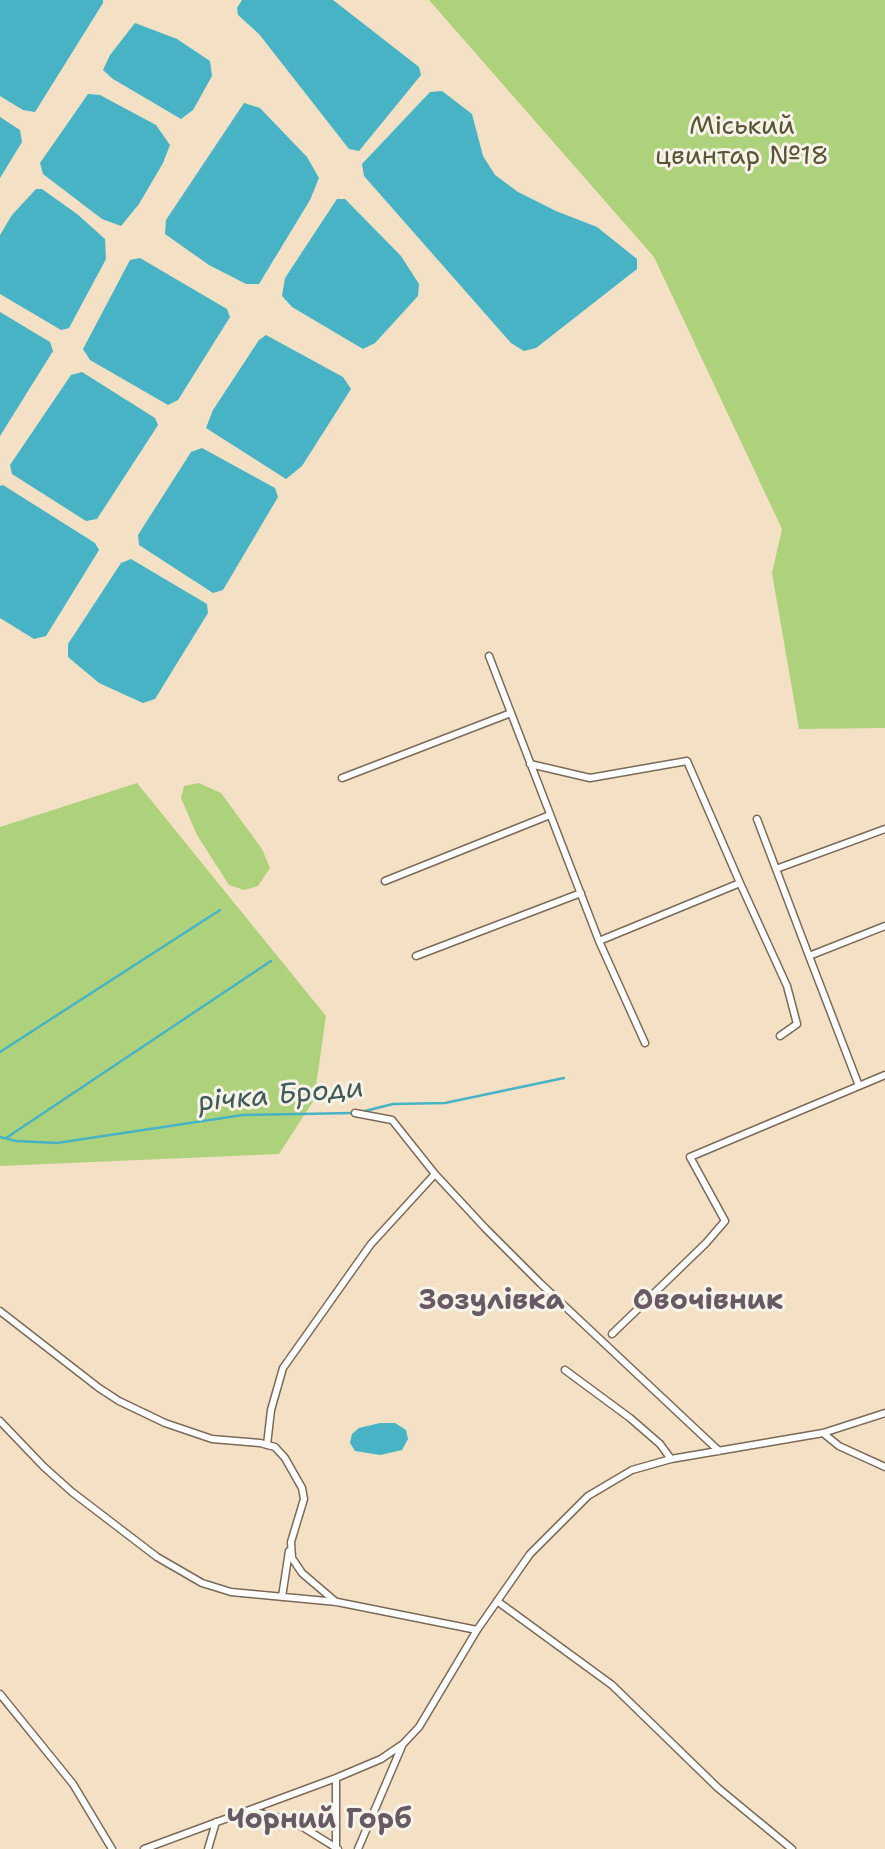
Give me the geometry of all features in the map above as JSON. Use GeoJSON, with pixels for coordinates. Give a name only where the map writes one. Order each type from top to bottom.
{"type":"FeatureCollection","features":[{"type":"Feature","properties":{"kind":"street"},"geometry":{"type":"LineString","coordinates":[[489,656],[599,941],[645,1043]]}},
{"type":"Feature","properties":{"kind":"street"},"geometry":{"type":"LineString","coordinates":[[342,778],[511,713]]}},
{"type":"Feature","properties":{"kind":"street"},"geometry":{"type":"LineString","coordinates":[[530,764],[590,778],[687,761],[787,986],[797,1024],[780,1036]]}},
{"type":"Feature","properties":{"kind":"street"},"geometry":{"type":"LineString","coordinates":[[385,881],[550,815]]}},
{"type":"Feature","properties":{"kind":"street"},"geometry":{"type":"LineString","coordinates":[[757,819],[859,1086]]}},
{"type":"Feature","properties":{"kind":"street"},"geometry":{"type":"LineString","coordinates":[[776,870],[885,829]]}},
{"type":"Feature","properties":{"kind":"street"},"geometry":{"type":"LineString","coordinates":[[599,941],[740,883]]}},
{"type":"Feature","properties":{"kind":"street"},"geometry":{"type":"LineString","coordinates":[[416,956],[581,893]]}},
{"type":"Feature","properties":{"kind":"street"},"geometry":{"type":"LineString","coordinates":[[808,956],[885,926]]}},
{"type":"Feature","properties":{"kind":"street"},"geometry":{"type":"LineString","coordinates":[[612,1334],[706,1243],[725,1221],[690,1157],[885,1075]]}},
{"type":"Feature","properties":{"kind":"street"},"geometry":{"type":"LineString","coordinates":[[355,1113],[392,1120],[435,1174],[540,1283],[719,1451]]}},
{"type":"Feature","properties":{"kind":"street"},"geometry":{"type":"LineString","coordinates":[[267,1445],[271,1410],[283,1368],[370,1244],[435,1174]]}},
{"type":"Feature","properties":{"kind":"street"},"geometry":{"type":"LineString","coordinates":[[0,1311],[73,1369],[119,1401],[189,1433],[226,1442],[275,1447],[285,1458],[302,1488],[304,1499],[291,1542],[282,1597]]}},
{"type":"Feature","properties":{"kind":"street"},"geometry":{"type":"LineString","coordinates":[[565,1370],[630,1418],[660,1444],[671,1459]]}},
{"type":"Feature","properties":{"kind":"street"},"geometry":{"type":"LineString","coordinates":[[144,1849],[336,1778],[381,1759],[403,1744],[419,1727],[477,1630],[530,1554],[588,1496],[632,1470],[671,1459],[823,1433],[885,1413]]}},
{"type":"Feature","properties":{"kind":"street"},"geometry":{"type":"LineString","coordinates":[[0,1421],[72,1492],[175,1569],[202,1583],[231,1592],[337,1602],[477,1630]]}},
{"type":"Feature","properties":{"kind":"street"},"geometry":{"type":"LineString","coordinates":[[823,1433],[839,1446],[885,1467]]}},
{"type":"Feature","properties":{"kind":"street"},"geometry":{"type":"LineString","coordinates":[[291,1542],[292,1558],[302,1573],[337,1602]]}},
{"type":"Feature","properties":{"kind":"street"},"geometry":{"type":"LineString","coordinates":[[497,1601],[612,1685],[718,1788],[792,1849]]}},
{"type":"Feature","properties":{"kind":"street"},"geometry":{"type":"LineString","coordinates":[[0,1694],[73,1784],[112,1849]]}},
{"type":"Feature","properties":{"kind":"street"},"geometry":{"type":"LineString","coordinates":[[358,1849],[403,1744]]}},
{"type":"Feature","properties":{"kind":"street"},"geometry":{"type":"LineString","coordinates":[[336,1778],[337,1849]]}},
{"type":"Feature","properties":{"kind":"street"},"geometry":{"type":"LineString","coordinates":[[248,1810],[293,1821],[337,1849]]}},
{"type":"Feature","properties":{"kind":"street"},"geometry":{"type":"LineString","coordinates":[[208,1849],[216,1822]]}},
{"type":"Feature","properties":{"kind":"green space","name":"Міський цвинтар №18"},"geometry":{"type":"Polygon","coordinates":[[[429,0],[885,0],[885,728],[799,729],[772,573],[782,529],[654,257],[429,0]]]}},
{"type":"Feature","properties":{"kind":"green space"},"geometry":{"type":"Polygon","coordinates":[[[137,783],[326,1016],[314,1100],[279,1154],[0,1166],[0,827],[137,783]]]}},
{"type":"Feature","properties":{"kind":"green space"},"geometry":{"type":"Polygon","coordinates":[[[199,783],[221,793],[262,849],[270,868],[258,886],[244,890],[229,885],[197,835],[181,798],[184,786],[199,783]]]}},
{"type":"Feature","properties":{"kind":"water"},"geometry":{"type":"Polygon","coordinates":[[[0,0],[103,0],[35,112],[23,110],[0,96],[0,0]]]}},
{"type":"Feature","properties":{"kind":"water"},"geometry":{"type":"Polygon","coordinates":[[[242,0],[333,0],[419,67],[421,75],[359,151],[349,149],[259,34],[238,15],[237,8],[242,0]]]}},
{"type":"Feature","properties":{"kind":"water"},"geometry":{"type":"Polygon","coordinates":[[[135,23],[177,39],[210,61],[212,76],[193,110],[181,119],[113,79],[103,70],[110,55],[135,23]]]}},
{"type":"Feature","properties":{"kind":"water"},"geometry":{"type":"Polygon","coordinates":[[[442,91],[472,114],[483,156],[495,175],[518,192],[597,227],[637,259],[637,269],[536,348],[524,351],[511,343],[364,176],[362,164],[430,92],[442,91]]]}},
{"type":"Feature","properties":{"kind":"water"},"geometry":{"type":"Polygon","coordinates":[[[88,94],[100,95],[156,125],[170,145],[163,163],[139,204],[121,226],[102,219],[43,174],[40,163],[88,94]]]}},
{"type":"Feature","properties":{"kind":"water"},"geometry":{"type":"Polygon","coordinates":[[[244,103],[260,108],[307,157],[319,178],[310,200],[259,284],[246,284],[209,265],[165,234],[166,220],[244,103]]]}},
{"type":"Feature","properties":{"kind":"water"},"geometry":{"type":"Polygon","coordinates":[[[0,117],[20,130],[22,142],[0,178],[0,117]]]}},
{"type":"Feature","properties":{"kind":"water"},"geometry":{"type":"Polygon","coordinates":[[[36,189],[42,189],[77,214],[105,239],[106,259],[69,328],[61,330],[0,294],[0,235],[12,215],[36,189]]]}},
{"type":"Feature","properties":{"kind":"water"},"geometry":{"type":"Polygon","coordinates":[[[337,199],[345,199],[401,256],[419,284],[418,296],[375,343],[363,349],[292,307],[282,296],[285,278],[337,199]]]}},
{"type":"Feature","properties":{"kind":"water"},"geometry":{"type":"Polygon","coordinates":[[[140,258],[227,309],[230,317],[178,400],[168,405],[90,360],[83,349],[130,260],[140,258]]]}},
{"type":"Feature","properties":{"kind":"water"},"geometry":{"type":"Polygon","coordinates":[[[0,312],[50,342],[53,351],[0,436],[0,312]]]}},
{"type":"Feature","properties":{"kind":"water"},"geometry":{"type":"Polygon","coordinates":[[[266,335],[343,377],[351,389],[302,466],[286,479],[206,428],[213,410],[259,340],[266,335]]]}},
{"type":"Feature","properties":{"kind":"water"},"geometry":{"type":"Polygon","coordinates":[[[82,372],[155,418],[158,425],[97,519],[86,521],[12,474],[10,465],[71,375],[82,372]]]}},
{"type":"Feature","properties":{"kind":"water"},"geometry":{"type":"Polygon","coordinates":[[[202,448],[275,488],[278,497],[223,590],[213,593],[139,545],[138,535],[191,452],[202,448]]]}},
{"type":"Feature","properties":{"kind":"water"},"geometry":{"type":"Polygon","coordinates":[[[3,485],[95,543],[99,550],[46,636],[34,639],[0,618],[0,486],[3,485]]]}},
{"type":"Feature","properties":{"kind":"water"},"geometry":{"type":"Polygon","coordinates":[[[131,559],[207,604],[208,613],[155,699],[143,703],[99,683],[68,657],[68,644],[121,563],[131,559]]]}},
{"type":"Feature","properties":{"kind":"water"},"geometry":{"type":"Polygon","coordinates":[[[395,1423],[406,1430],[408,1439],[402,1450],[380,1455],[355,1451],[350,1443],[352,1434],[359,1428],[395,1423]]]}},
{"type":"Feature","properties":{"kind":"waterway"},"geometry":{"type":"LineString","coordinates":[[0,1052],[220,910]]}},
{"type":"Feature","properties":{"kind":"waterway"},"geometry":{"type":"LineString","coordinates":[[6,1138],[271,961]]}},
{"type":"Feature","properties":{"kind":"waterway","name":"річка Броди"},"geometry":{"type":"LineString","coordinates":[[361,1112],[393,1104],[445,1103],[564,1078]]}},
{"type":"Feature","properties":{"kind":"waterway","name":"річка Броди"},"geometry":{"type":"LineString","coordinates":[[0,1137],[16,1141],[57,1143],[243,1115],[354,1113]]}},
{"type":"Feature","properties":{"kind":"district","name":"Зозулівка"},"geometry":{"type":"Point","coordinates":[492,1302]}},
{"type":"Feature","properties":{"kind":"district","name":"Овочівник"},"geometry":{"type":"Point","coordinates":[708,1302]}},
{"type":"Feature","properties":{"kind":"district","name":"Чорний Горб"},"geometry":{"type":"Point","coordinates":[319,1821]}}]}
